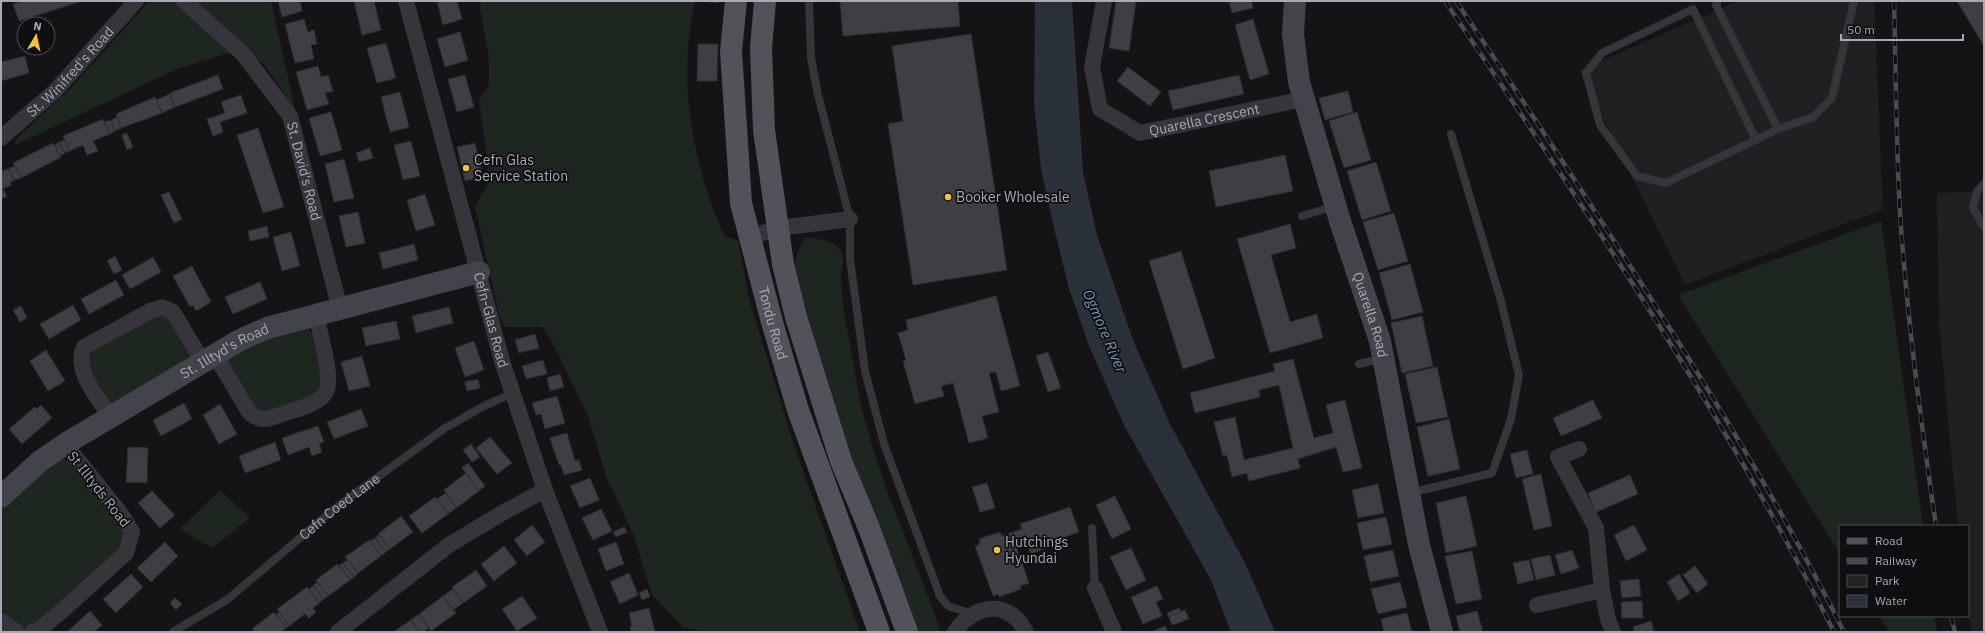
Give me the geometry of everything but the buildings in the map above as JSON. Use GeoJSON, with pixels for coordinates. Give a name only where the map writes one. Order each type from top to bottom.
{"type":"FeatureCollection","features":[{"type":"Feature","properties":{"kind":"main road","name":"Tondu Road"},"geometry":{"type":"LineString","coordinates":[[736,1],[731,51],[741,203],[798,410],[879,632]]}},
{"type":"Feature","properties":{"kind":"main road","name":"Tondu Road"},"geometry":{"type":"LineString","coordinates":[[765,1],[761,48],[764,130],[783,264],[796,317],[841,461],[869,528],[907,632]]}},
{"type":"Feature","properties":{"kind":"street","name":"St. Winifred's Road"},"geometry":{"type":"LineString","coordinates":[[1,138],[55,91],[136,1]]}},
{"type":"Feature","properties":{"kind":"street","name":"St. David's Road"},"geometry":{"type":"LineString","coordinates":[[184,1],[243,54],[290,116],[340,309]]}},
{"type":"Feature","properties":{"kind":"street","name":"Cefn-Glas Road"},"geometry":{"type":"LineString","coordinates":[[406,1],[502,361],[545,490],[600,632]]}},
{"type":"Feature","properties":{"kind":"street","name":"Quarella Crescent"},"geometry":{"type":"LineString","coordinates":[[1104,1],[1092,67],[1100,109],[1140,133],[1304,99]]}},
{"type":"Feature","properties":{"kind":"street","name":"Quarella Road"},"geometry":{"type":"LineString","coordinates":[[1295,1],[1293,34],[1299,82],[1336,206],[1380,341],[1419,545],[1442,632]]}},
{"type":"Feature","properties":{"kind":"street"},"geometry":{"type":"LineString","coordinates":[[749,236],[778,229],[850,219]]}},
{"type":"Feature","properties":{"kind":"street","name":"St. Illtyd's Road"},"geometry":{"type":"LineString","coordinates":[[1,497],[39,462],[65,444],[240,340],[267,328],[316,314],[479,272]]}},
{"type":"Feature","properties":{"kind":"street"},"geometry":{"type":"LineString","coordinates":[[111,416],[97,397],[81,365],[80,355],[84,347],[150,310],[162,307],[173,312],[249,412],[256,419],[267,420],[318,400],[325,394],[329,387],[329,375],[316,314]]}},
{"type":"Feature","properties":{"kind":"street","name":"St Illtyds Road"},"geometry":{"type":"LineString","coordinates":[[32,632],[39,630],[64,609],[126,553],[132,532],[121,514],[65,444]]}},
{"type":"Feature","properties":{"kind":"street"},"geometry":{"type":"LineString","coordinates":[[1579,449],[1558,457],[1596,528],[1602,590],[1608,619],[1613,632]]}},
{"type":"Feature","properties":{"kind":"street"},"geometry":{"type":"LineString","coordinates":[[338,632],[449,545],[504,512],[545,490]]}},
{"type":"Feature","properties":{"kind":"street"},"geometry":{"type":"LineString","coordinates":[[1095,588],[1114,632]]}},
{"type":"Feature","properties":{"kind":"street"},"geometry":{"type":"LineString","coordinates":[[1537,605],[1602,590]]}},
{"type":"Feature","properties":{"kind":"street"},"geometry":{"type":"LineString","coordinates":[[956,632],[962,622],[972,614],[985,610],[1005,612],[1017,619],[1026,632]]}},
{"type":"Feature","properties":{"kind":"street"},"geometry":{"type":"LineString","coordinates":[[1,621],[16,632]]}},
{"type":"Feature","properties":{"kind":"lane"},"geometry":{"type":"LineString","coordinates":[[809,1],[812,58],[818,95],[850,219],[850,259],[859,337],[865,371],[882,437],[940,596],[948,606],[972,614]]}},
{"type":"Feature","properties":{"kind":"lane"},"geometry":{"type":"LineString","coordinates":[[1718,1],[1716,5],[1778,129]]}},
{"type":"Feature","properties":{"kind":"lane"},"geometry":{"type":"LineString","coordinates":[[1756,140],[1693,9],[1602,53],[1586,73],[1600,125],[1637,176],[1666,183],[1756,140],[1778,129],[1813,117],[1832,98],[1854,1]]}},
{"type":"Feature","properties":{"kind":"lane"},"geometry":{"type":"LineString","coordinates":[[1410,493],[1492,473],[1511,419],[1518,375],[1501,302],[1451,134]]}},
{"type":"Feature","properties":{"kind":"lane"},"geometry":{"type":"LineString","coordinates":[[1984,184],[1977,191],[1973,208],[1984,227]]}},
{"type":"Feature","properties":{"kind":"lane"},"geometry":{"type":"LineString","coordinates":[[1302,216],[1336,206]]}},
{"type":"Feature","properties":{"kind":"lane"},"geometry":{"type":"LineString","coordinates":[[1359,364],[1383,357]]}},
{"type":"Feature","properties":{"kind":"lane","name":"Cefn Coed Lane"},"geometry":{"type":"LineString","coordinates":[[173,632],[228,599],[334,509],[445,428],[484,406],[513,393]]}},
{"type":"Feature","properties":{"kind":"lane"},"geometry":{"type":"LineString","coordinates":[[1092,528],[1095,588]]}},
{"type":"Feature","properties":{"kind":"shaded area"},"geometry":{"type":"Polygon","coordinates":[[[1739,1],[1874,1],[1883,209],[1685,285],[1580,70],[1739,1]]]}},
{"type":"Feature","properties":{"kind":"shaded area"},"geometry":{"type":"Polygon","coordinates":[[[1984,184],[1984,632],[1972,632],[1969,611],[1969,525],[1958,525],[1939,322],[1937,193],[1977,191],[1984,184]]]}},
{"type":"Feature","properties":{"kind":"green space"},"geometry":{"type":"Polygon","coordinates":[[[149,1],[271,1],[296,114],[263,63],[239,53],[225,54],[177,69],[13,146],[19,136],[68,91],[149,1]]]}},
{"type":"Feature","properties":{"kind":"green space"},"geometry":{"type":"Polygon","coordinates":[[[481,1],[695,1],[687,62],[691,121],[696,151],[713,209],[725,237],[738,240],[749,299],[792,439],[860,632],[706,632],[683,627],[652,595],[634,536],[606,476],[587,413],[551,340],[542,327],[505,327],[499,314],[475,207],[488,183],[488,165],[479,99],[489,86],[489,59],[480,7],[481,1]]]}},
{"type":"Feature","properties":{"kind":"green space"},"geometry":{"type":"Polygon","coordinates":[[[1881,221],[1923,525],[1839,525],[1839,552],[1678,295],[1881,221]]]}},
{"type":"Feature","properties":{"kind":"green space"},"geometry":{"type":"Polygon","coordinates":[[[806,238],[831,242],[838,247],[842,254],[843,261],[841,287],[844,310],[854,368],[869,436],[941,632],[916,632],[890,554],[851,456],[809,333],[795,268],[798,252],[806,238]]]}},
{"type":"Feature","properties":{"kind":"green space"},"geometry":{"type":"Polygon","coordinates":[[[156,315],[167,315],[191,356],[189,360],[111,404],[108,403],[86,364],[93,349],[156,315]]]}},
{"type":"Feature","properties":{"kind":"green space"},"geometry":{"type":"Polygon","coordinates":[[[303,329],[308,329],[311,332],[323,374],[324,382],[317,394],[269,412],[255,409],[227,361],[228,358],[257,342],[303,329]]]}},
{"type":"Feature","properties":{"kind":"green space"},"geometry":{"type":"Polygon","coordinates":[[[58,458],[69,460],[124,528],[125,538],[122,547],[41,622],[23,627],[10,620],[1,610],[1,507],[58,458]]]}},
{"type":"Feature","properties":{"kind":"green space"},"geometry":{"type":"Polygon","coordinates":[[[220,490],[250,518],[212,548],[180,529],[220,490]]]}},
{"type":"Feature","properties":{"kind":"green space"},"geometry":{"type":"Polygon","coordinates":[[[1880,617],[1935,617],[1937,632],[1889,632],[1880,617]]]}},
{"type":"Feature","properties":{"kind":"water","name":"Ogmore River"},"geometry":{"type":"Polygon","coordinates":[[[1035,1],[1072,1],[1083,172],[1097,235],[1133,340],[1169,422],[1246,565],[1275,632],[1231,632],[1211,580],[1124,425],[1090,348],[1069,289],[1041,169],[1034,104],[1035,1]]]}},
{"type":"Feature","properties":{"kind":"railway"},"geometry":{"type":"LineString","coordinates":[[1445,1],[1599,232],[1699,389],[1746,469],[1834,632]]}},
{"type":"Feature","properties":{"kind":"railway"},"geometry":{"type":"LineString","coordinates":[[1456,1],[1586,197],[1710,394],[1780,511],[1844,632]]}},
{"type":"Feature","properties":{"kind":"railway"},"geometry":{"type":"LineString","coordinates":[[1894,1],[1900,213],[1906,292],[1936,525]]}},
{"type":"Feature","properties":{"kind":"railway"},"geometry":{"type":"LineString","coordinates":[[1951,617],[1955,632]]}},
{"type":"Feature","properties":{"kind":"place","name":"Cefn Glas Service Station"},"geometry":{"type":"Point","coordinates":[466,168]}},
{"type":"Feature","properties":{"kind":"place","name":"Booker Wholesale"},"geometry":{"type":"Point","coordinates":[948,197]}},
{"type":"Feature","properties":{"kind":"place","name":"Hutchings Hyundai"},"geometry":{"type":"Point","coordinates":[997,550]}}]}
